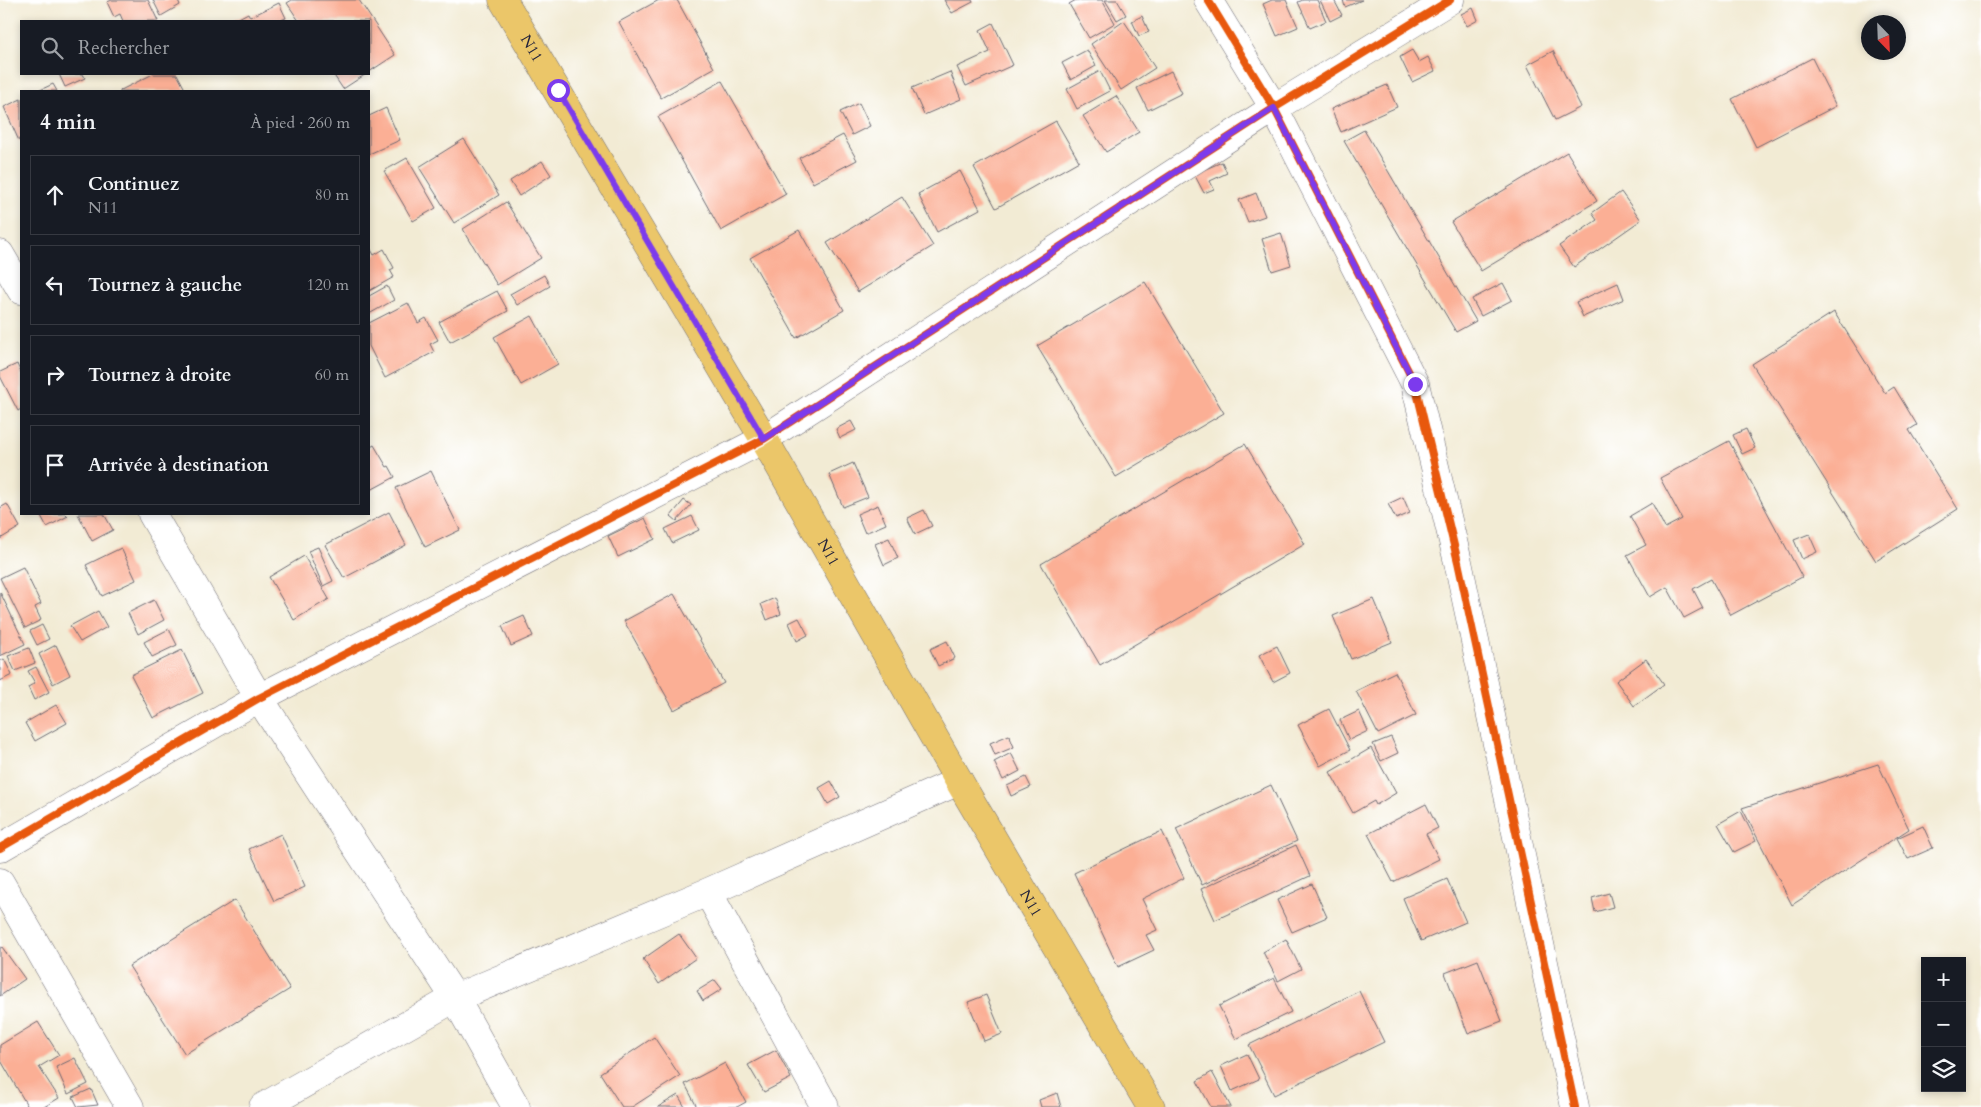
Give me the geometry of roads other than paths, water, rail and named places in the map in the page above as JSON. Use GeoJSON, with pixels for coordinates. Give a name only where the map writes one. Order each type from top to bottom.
{"type":"FeatureCollection","features":[{"type":"Feature","properties":{"kind":"main road","name":"N11"},"geometry":{"type":"LineString","coordinates":[[503,0],[764,439],[959,781],[1151,1107]]}},
{"type":"Feature","properties":{"kind":"street"},"geometry":{"type":"LineString","coordinates":[[1208,0],[1274,108],[1415,384],[1458,562],[1576,1107]]}},
{"type":"Feature","properties":{"kind":"street"},"geometry":{"type":"LineString","coordinates":[[0,848],[259,698],[764,439],[1274,108],[1450,0]]}},
{"type":"Feature","properties":{"kind":"street"},"geometry":{"type":"LineString","coordinates":[[0,254],[20,288]]}},
{"type":"Feature","properties":{"kind":"street"},"geometry":{"type":"LineString","coordinates":[[153,515],[259,698],[455,998],[516,1107]]}},
{"type":"Feature","properties":{"kind":"street"},"geometry":{"type":"LineString","coordinates":[[263,1107],[455,998],[708,892],[959,781]]}},
{"type":"Feature","properties":{"kind":"street"},"geometry":{"type":"LineString","coordinates":[[0,882],[130,1107]]}},
{"type":"Feature","properties":{"kind":"street"},"geometry":{"type":"LineString","coordinates":[[708,892],[825,1107]]}}]}
